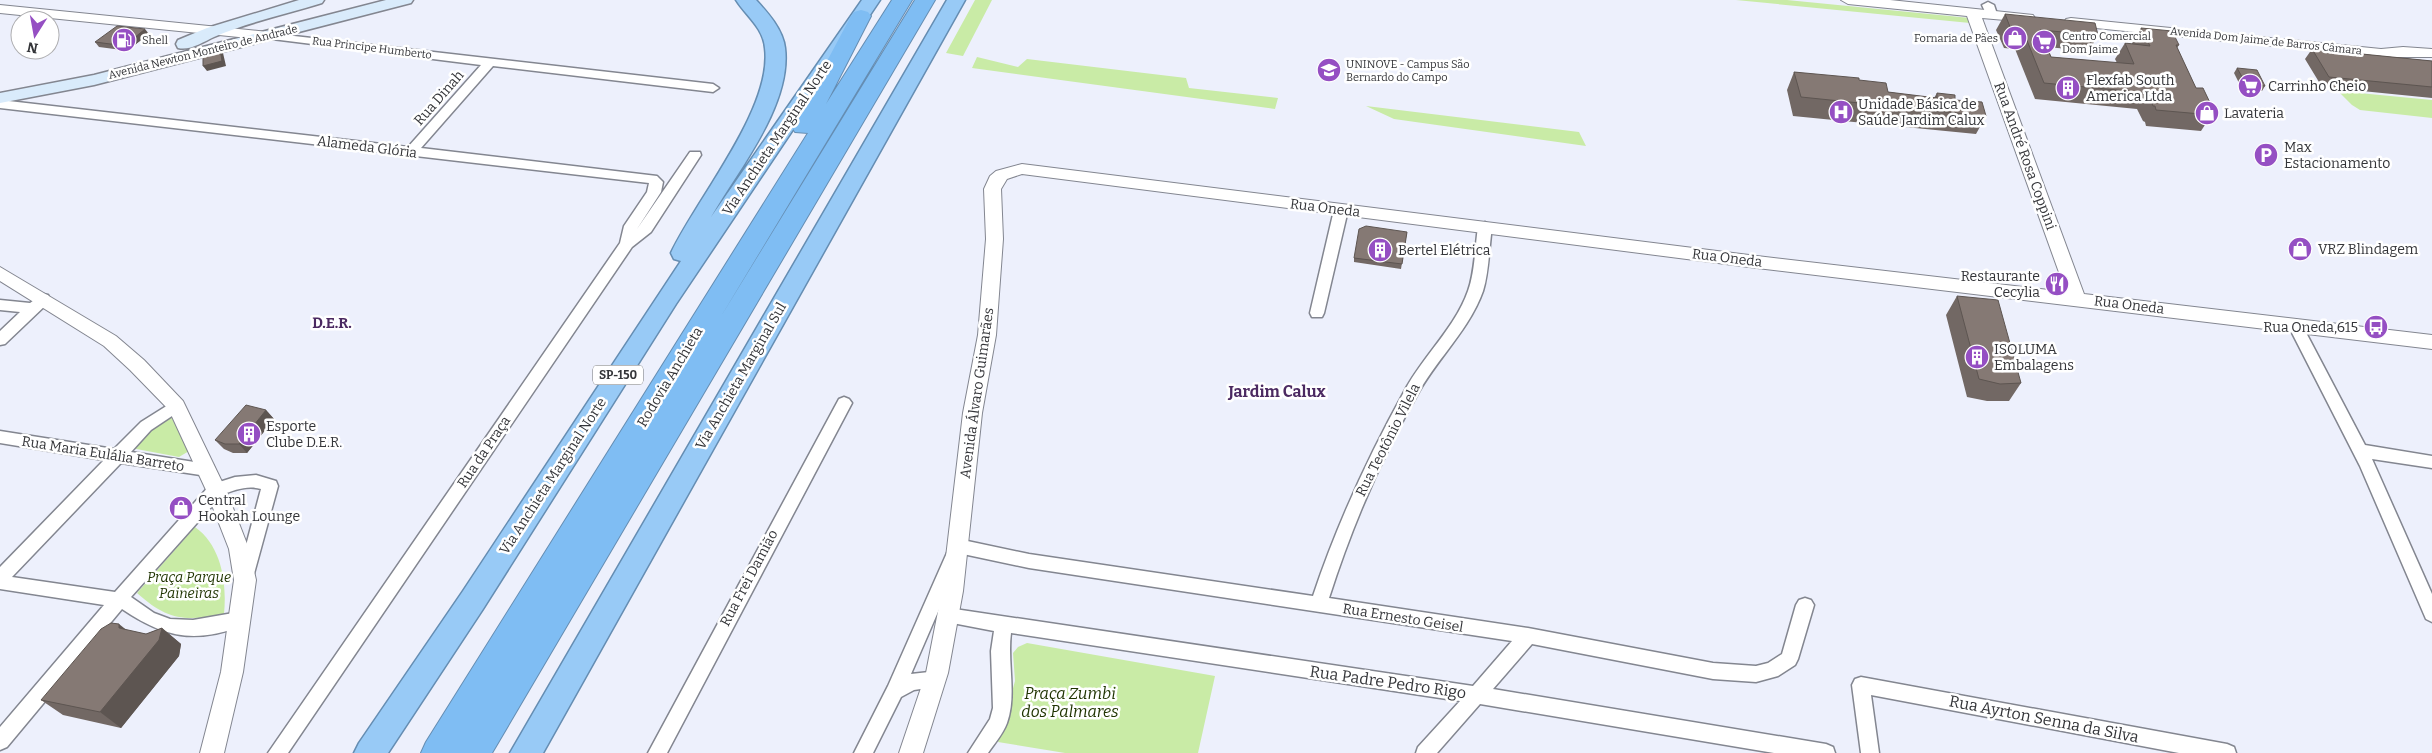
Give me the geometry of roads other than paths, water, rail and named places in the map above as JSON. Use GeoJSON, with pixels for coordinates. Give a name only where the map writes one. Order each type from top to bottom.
{"type":"FeatureCollection","features":[{"type":"Feature","properties":{"kind":"highway"},"geometry":{"type":"LineString","coordinates":[[668,298],[682,250],[749,136],[773,79],[776,64],[772,37],[762,20],[745,0]]}},
{"type":"Feature","properties":{"kind":"highway","name":"Rodovia Anchieta"},"geometry":{"type":"LineString","coordinates":[[438,753],[902,0]]}},
{"type":"Feature","properties":{"kind":"highway","name":"Rodovia Anchieta"},"geometry":{"type":"LineString","coordinates":[[473,753],[925,0]]}},
{"type":"Feature","properties":{"kind":"highway","name":"Via Anchieta Marginal Sul"},"geometry":{"type":"LineString","coordinates":[[526,753],[956,0]]}},
{"type":"Feature","properties":{"kind":"highway"},"geometry":{"type":"LineString","coordinates":[[657,398],[694,317],[757,214],[866,8]]}},
{"type":"Feature","properties":{"kind":"highway","name":"Via Anchieta Marginal Norte"},"geometry":{"type":"LineString","coordinates":[[370,753],[473,600],[668,298],[866,8]]}},
{"type":"Feature","properties":{"kind":"main road","name":"Avenida Newton Monteiro de Andrade"},"geometry":{"type":"LineString","coordinates":[[184,44],[213,31],[316,0]]}},
{"type":"Feature","properties":{"kind":"main road"},"geometry":{"type":"LineString","coordinates":[[264,31],[357,0]]}},
{"type":"Feature","properties":{"kind":"main road","name":"Avenida Newton Monteiro de Andrade"},"geometry":{"type":"LineString","coordinates":[[0,86],[96,68],[184,44],[238,33],[314,24],[405,0]]}},
{"type":"Feature","properties":{"kind":"main road"},"geometry":{"type":"LineString","coordinates":[[305,40],[305,33],[314,24]]}},
{"type":"Feature","properties":{"kind":"main road","name":"Avenida Newton Monteiro de Andrade"},"geometry":{"type":"LineString","coordinates":[[0,98],[94,80],[264,31]]}},
{"type":"Feature","properties":{"kind":"street"},"geometry":{"type":"LineString","coordinates":[[1848,0],[1973,12],[1989,10],[2041,19]]}},
{"type":"Feature","properties":{"kind":"street"},"geometry":{"type":"LineString","coordinates":[[0,9],[238,33]]}},
{"type":"Feature","properties":{"kind":"street","name":"Rua André Rosa Coppini"},"geometry":{"type":"LineString","coordinates":[[1973,12],[2077,299]]}},
{"type":"Feature","properties":{"kind":"street","name":"Avenida Dom Jaime de Barros Câmara"},"geometry":{"type":"LineString","coordinates":[[2069,20],[2381,53],[2415,52]]}},
{"type":"Feature","properties":{"kind":"street","name":"Rua Principe Humberto"},"geometry":{"type":"LineString","coordinates":[[264,31],[305,40],[713,88]]}},
{"type":"Feature","properties":{"kind":"street"},"geometry":{"type":"LineString","coordinates":[[2304,45],[2321,43]]}},
{"type":"Feature","properties":{"kind":"street","name":"Avenida Dom Jaime de Barros Câmara"},"geometry":{"type":"LineString","coordinates":[[2321,43],[2432,53]]}},
{"type":"Feature","properties":{"kind":"street","name":"Rua Dinah"},"geometry":{"type":"LineString","coordinates":[[411,152],[489,63]]}},
{"type":"Feature","properties":{"kind":"street"},"geometry":{"type":"LineString","coordinates":[[32,107],[30,103],[33,98],[44,90]]}},
{"type":"Feature","properties":{"kind":"street","name":"Alameda Glória"},"geometry":{"type":"LineString","coordinates":[[0,104],[652,179],[656,182],[654,192],[631,226],[626,244]]}},
{"type":"Feature","properties":{"kind":"street","name":"Rua da Praça"},"geometry":{"type":"LineString","coordinates":[[277,753],[626,244],[646,229],[695,155]]}},
{"type":"Feature","properties":{"kind":"street","name":"Rua Oneda"},"geometry":{"type":"LineString","coordinates":[[1022,169],[1341,210],[2432,342]]}},
{"type":"Feature","properties":{"kind":"street","name":"Avenida Álvaro Guimarães"},"geometry":{"type":"LineString","coordinates":[[911,753],[934,680],[948,616],[958,546],[974,398],[986,337],[995,226],[993,185],[997,178],[1004,173],[1022,169]]}},
{"type":"Feature","properties":{"kind":"street"},"geometry":{"type":"LineString","coordinates":[[1317,313],[1341,210]]}},
{"type":"Feature","properties":{"kind":"street","name":"Rua Teotônio Vilela"},"geometry":{"type":"LineString","coordinates":[[1319,604],[1336,551],[1355,503],[1401,411],[1415,385],[1465,312],[1476,290],[1485,227]]}},
{"type":"Feature","properties":{"kind":"street"},"geometry":{"type":"LineString","coordinates":[[0,273],[37,303],[110,341],[137,365],[176,406],[216,490],[239,549],[245,580]]}},
{"type":"Feature","properties":{"kind":"street"},"geometry":{"type":"LineString","coordinates":[[0,305],[37,303]]}},
{"type":"Feature","properties":{"kind":"street"},"geometry":{"type":"LineString","coordinates":[[0,340],[37,303]]}},
{"type":"Feature","properties":{"kind":"street"},"geometry":{"type":"LineString","coordinates":[[2295,325],[2361,451],[2432,614]]}},
{"type":"Feature","properties":{"kind":"street","name":"Rua Frei Damião"},"geometry":{"type":"LineString","coordinates":[[657,753],[844,403]]}},
{"type":"Feature","properties":{"kind":"street"},"geometry":{"type":"LineString","coordinates":[[0,578],[146,426],[176,406]]}},
{"type":"Feature","properties":{"kind":"street","name":"Rua Maria Eulália Barreto"},"geometry":{"type":"LineString","coordinates":[[0,437],[115,457],[207,470]]}},
{"type":"Feature","properties":{"kind":"street"},"geometry":{"type":"LineString","coordinates":[[2361,451],[2432,462]]}},
{"type":"Feature","properties":{"kind":"street"},"geometry":{"type":"LineString","coordinates":[[0,742],[118,600],[216,490],[235,483],[256,481],[270,486],[245,580],[232,672],[212,753]]}},
{"type":"Feature","properties":{"kind":"street","name":"Avenida Álvaro Guimarães"},"geometry":{"type":"LineString","coordinates":[[863,753],[895,690],[958,546]]}},
{"type":"Feature","properties":{"kind":"street","name":"Rua Ernesto Geisel"},"geometry":{"type":"LineString","coordinates":[[958,546],[1030,561],[1528,636],[1713,671],[1756,674],[1772,670],[1789,659],[1805,604]]}},
{"type":"Feature","properties":{"kind":"street"},"geometry":{"type":"LineString","coordinates":[[0,582],[118,600],[131,605],[147,618],[171,627],[200,628],[240,620]]}},
{"type":"Feature","properties":{"kind":"street","name":"Rua Padre Pedro Rigo"},"geometry":{"type":"LineString","coordinates":[[948,616],[1478,696],[1826,753]]}},
{"type":"Feature","properties":{"kind":"street"},"geometry":{"type":"LineString","coordinates":[[978,753],[998,723],[1002,708],[1000,651],[1004,624]]}},
{"type":"Feature","properties":{"kind":"street"},"geometry":{"type":"LineString","coordinates":[[1425,753],[1478,696],[1528,636]]}},
{"type":"Feature","properties":{"kind":"street"},"geometry":{"type":"LineString","coordinates":[[895,690],[912,682],[934,680]]}},
{"type":"Feature","properties":{"kind":"street","name":"Rua Ayrton Senna da Silva"},"geometry":{"type":"LineString","coordinates":[[1870,753],[1861,685],[1984,706],[2066,724],[2227,753]]}},
{"type":"Feature","properties":{"kind":"place","name":"Fornaria de Pães"},"geometry":{"type":"Point","coordinates":[2015,38]}},
{"type":"Feature","properties":{"kind":"place","name":"Shell"},"geometry":{"type":"Point","coordinates":[124,40]}},
{"type":"Feature","properties":{"kind":"place","name":"Centro Comercial Dom Jaime"},"geometry":{"type":"Point","coordinates":[2044,42]}},
{"type":"Feature","properties":{"kind":"place","name":"UNINOVE - Campus São Bernardo do Campo"},"geometry":{"type":"Point","coordinates":[1329,70]}},
{"type":"Feature","properties":{"kind":"place","name":"Carrinho Cheio"},"geometry":{"type":"Point","coordinates":[2250,86]}},
{"type":"Feature","properties":{"kind":"place","name":"Flexfab South America Ltda"},"geometry":{"type":"Point","coordinates":[2068,88]}},
{"type":"Feature","properties":{"kind":"place","name":"Unidade Básica de Saúde Jardim Calux"},"geometry":{"type":"Point","coordinates":[1841,112]}},
{"type":"Feature","properties":{"kind":"place","name":"Lavateria"},"geometry":{"type":"Point","coordinates":[2207,113]}},
{"type":"Feature","properties":{"kind":"place","name":"Max Estacionamento"},"geometry":{"type":"Point","coordinates":[2266,155]}},
{"type":"Feature","properties":{"kind":"place","name":"VRZ Blindagem"},"geometry":{"type":"Point","coordinates":[2300,249]}},
{"type":"Feature","properties":{"kind":"place","name":"Bertel Elétrica"},"geometry":{"type":"Point","coordinates":[1380,250]}},
{"type":"Feature","properties":{"kind":"place","name":"Restaurante Cecylia"},"geometry":{"type":"Point","coordinates":[2057,284]}},
{"type":"Feature","properties":{"kind":"place","name":"Rua Oneda,615"},"geometry":{"type":"Point","coordinates":[2376,327]}},
{"type":"Feature","properties":{"kind":"place","name":"ISOLUMA Embalagens"},"geometry":{"type":"Point","coordinates":[1977,357]}},
{"type":"Feature","properties":{"kind":"place","name":"Esporte Clube D.E.R."},"geometry":{"type":"Point","coordinates":[249,434]}},
{"type":"Feature","properties":{"kind":"place","name":"Central Hookah Lounge"},"geometry":{"type":"Point","coordinates":[181,508]}},
{"type":"Feature","properties":{"kind":"district","name":"D.E.R."},"geometry":{"type":"Point","coordinates":[332,323]}},
{"type":"Feature","properties":{"kind":"district","name":"Jardim Calux"},"geometry":{"type":"Point","coordinates":[1277,391]}},
{"type":"Feature","properties":{"kind":"park label","name":"Praça Parque Paineiras"},"geometry":{"type":"Point","coordinates":[189,586]}},
{"type":"Feature","properties":{"kind":"park label","name":"Praça Zumbi dos Palmares"},"geometry":{"type":"Point","coordinates":[1070,702]}}]}
